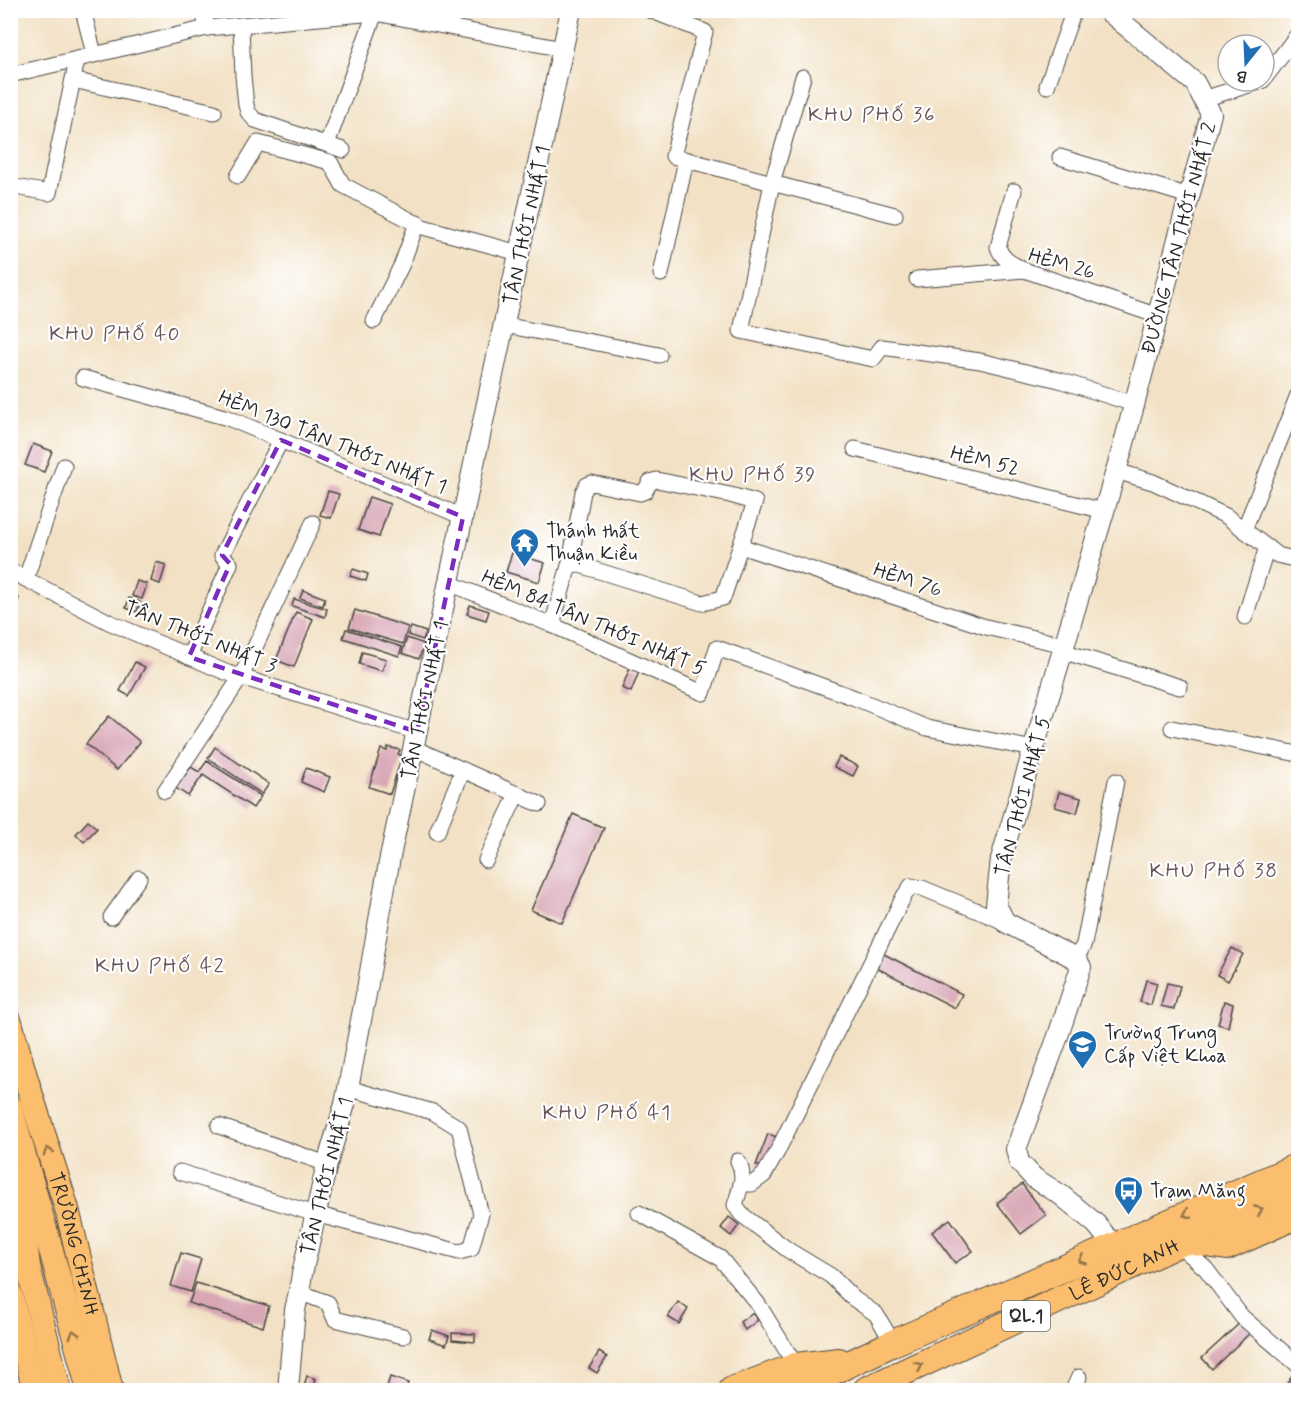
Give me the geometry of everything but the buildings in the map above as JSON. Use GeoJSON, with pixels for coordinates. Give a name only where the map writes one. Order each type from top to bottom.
{"type":"FeatureCollection","features":[{"type":"Feature","properties":{"kind":"highway","name":"LÊ ĐỨC ANH"},"geometry":{"type":"LineString","coordinates":[[1125,1241],[1159,1207],[1299,1148]]}},
{"type":"Feature","properties":{"kind":"highway","name":"LÊ ĐỨC ANH"},"geometry":{"type":"LineString","coordinates":[[732,1390],[794,1378],[857,1359],[1299,1166]]}},
{"type":"Feature","properties":{"kind":"highway","name":"LÊ ĐỨC ANH"},"geometry":{"type":"LineString","coordinates":[[866,1390],[1182,1243],[1299,1193]]}},
{"type":"Feature","properties":{"kind":"highway","name":"LÊ ĐỨC ANH"},"geometry":{"type":"LineString","coordinates":[[1182,1243],[1227,1247],[1299,1215]]}},
{"type":"Feature","properties":{"kind":"main road","name":"TRƯỜNG CHINH"},"geometry":{"type":"LineString","coordinates":[[10,1022],[21,1103]]}},
{"type":"Feature","properties":{"kind":"main road","name":"TRƯỜNG CHINH"},"geometry":{"type":"LineString","coordinates":[[10,1070],[21,1103],[66,1209],[111,1390]]}},
{"type":"Feature","properties":{"kind":"main road"},"geometry":{"type":"LineString","coordinates":[[21,1103],[46,1231],[89,1390]]}},
{"type":"Feature","properties":{"kind":"main road","name":"TRƯỜNG CHINH"},"geometry":{"type":"LineString","coordinates":[[10,1154],[20,1197],[28,1266],[59,1390]]}},
{"type":"Feature","properties":{"kind":"main road","name":"TRƯỜNG CHINH"},"geometry":{"type":"LineString","coordinates":[[10,1228],[28,1266]]}},
{"type":"Feature","properties":{"kind":"main road"},"geometry":{"type":"LineString","coordinates":[[10,1294],[35,1390]]}},
{"type":"Feature","properties":{"kind":"street"},"geometry":{"type":"LineString","coordinates":[[82,10],[94,54]]}},
{"type":"Feature","properties":{"kind":"street"},"geometry":{"type":"LineString","coordinates":[[202,10],[207,28]]}},
{"type":"Feature","properties":{"kind":"street","name":"TÂN THỚI NHẤT 1"},"geometry":{"type":"LineString","coordinates":[[288,1390],[295,1310],[302,1274],[327,1164],[345,1104],[390,857],[571,10]]}},
{"type":"Feature","properties":{"kind":"street"},"geometry":{"type":"LineString","coordinates":[[651,10],[705,32],[673,156],[895,215]]}},
{"type":"Feature","properties":{"kind":"street"},"geometry":{"type":"LineString","coordinates":[[1047,86],[1074,10]]}},
{"type":"Feature","properties":{"kind":"street","name":"ĐƯỜNG TÂN THỚI NHẤT 2"},"geometry":{"type":"LineString","coordinates":[[1107,10],[1195,83],[1211,114],[1116,471]]}},
{"type":"Feature","properties":{"kind":"street"},"geometry":{"type":"LineString","coordinates":[[327,144],[375,13]]}},
{"type":"Feature","properties":{"kind":"street"},"geometry":{"type":"LineString","coordinates":[[10,75],[207,28],[375,13],[563,49]]}},
{"type":"Feature","properties":{"kind":"street"},"geometry":{"type":"LineString","coordinates":[[241,25],[246,105],[251,117],[343,150]]}},
{"type":"Feature","properties":{"kind":"street"},"geometry":{"type":"LineString","coordinates":[[1276,63],[1299,34]]}},
{"type":"Feature","properties":{"kind":"street"},"geometry":{"type":"LineString","coordinates":[[10,186],[49,193],[77,60]]}},
{"type":"Feature","properties":{"kind":"street"},"geometry":{"type":"LineString","coordinates":[[803,77],[772,183],[741,331],[873,359],[882,347],[980,361],[1059,380],[1134,404]]}},
{"type":"Feature","properties":{"kind":"street"},"geometry":{"type":"LineString","coordinates":[[73,80],[214,112]]}},
{"type":"Feature","properties":{"kind":"street"},"geometry":{"type":"LineString","coordinates":[[1203,99],[1222,93]]}},
{"type":"Feature","properties":{"kind":"street"},"geometry":{"type":"LineString","coordinates":[[238,176],[258,143],[330,162],[343,184],[423,226],[519,254]]}},
{"type":"Feature","properties":{"kind":"street"},"geometry":{"type":"LineString","coordinates":[[1060,157],[1189,195]]}},
{"type":"Feature","properties":{"kind":"street"},"geometry":{"type":"LineString","coordinates":[[662,274],[686,160]]}},
{"type":"Feature","properties":{"kind":"street"},"geometry":{"type":"LineString","coordinates":[[1014,191],[998,248],[1004,259],[1024,270]]}},
{"type":"Feature","properties":{"kind":"street"},"geometry":{"type":"LineString","coordinates":[[374,321],[402,264],[417,223]]}},
{"type":"Feature","properties":{"kind":"street","name":"HẺM 26"},"geometry":{"type":"LineString","coordinates":[[917,279],[1024,270],[1158,316]]}},
{"type":"Feature","properties":{"kind":"street"},"geometry":{"type":"LineString","coordinates":[[504,325],[659,355]]}},
{"type":"Feature","properties":{"kind":"street","name":"HẺM 130 TÂN THỚI NHẤT 1"},"geometry":{"type":"LineString","coordinates":[[83,378],[228,418],[463,517]]}},
{"type":"Feature","properties":{"kind":"street"},"geometry":{"type":"LineString","coordinates":[[1244,530],[1299,395]]}},
{"type":"Feature","properties":{"kind":"street"},"geometry":{"type":"LineString","coordinates":[[189,657],[230,564],[222,555],[281,440]]}},
{"type":"Feature","properties":{"kind":"street","name":"HẺM 52"},"geometry":{"type":"LineString","coordinates":[[855,449],[1104,512]]}},
{"type":"Feature","properties":{"kind":"street"},"geometry":{"type":"LineString","coordinates":[[26,578],[64,466]]}},
{"type":"Feature","properties":{"kind":"street"},"geometry":{"type":"LineString","coordinates":[[1116,471],[1153,482],[1226,516],[1277,555],[1299,560]]}},
{"type":"Feature","properties":{"kind":"street","name":"TÂN THỚI NHẤT 5"},"geometry":{"type":"LineString","coordinates":[[1005,922],[996,905],[1001,859],[1116,471]]}},
{"type":"Feature","properties":{"kind":"street"},"geometry":{"type":"LineString","coordinates":[[552,625],[570,562],[583,492],[587,485],[592,483],[640,493],[645,491],[650,482],[657,480],[755,502],[723,598],[702,603],[570,562]]}},
{"type":"Feature","properties":{"kind":"street"},"geometry":{"type":"LineString","coordinates":[[165,791],[241,677],[313,523]]}},
{"type":"Feature","properties":{"kind":"street","name":"HẺM 76"},"geometry":{"type":"LineString","coordinates":[[740,546],[986,627],[1063,648],[1180,687]]}},
{"type":"Feature","properties":{"kind":"street"},"geometry":{"type":"LineString","coordinates":[[1245,617],[1267,547]]}},
{"type":"Feature","properties":{"kind":"street","name":"TÂN THỚI NHẤT 3"},"geometry":{"type":"LineString","coordinates":[[10,571],[109,622],[189,657],[415,740],[463,770],[539,804]]}},
{"type":"Feature","properties":{"kind":"street","name":"HẺM 84 TÂN THỚI NHẤT 5"},"geometry":{"type":"LineString","coordinates":[[449,583],[552,625],[703,693],[717,648],[855,698],[927,728],[1034,749]]}},
{"type":"Feature","properties":{"kind":"street"},"geometry":{"type":"LineString","coordinates":[[1172,728],[1299,754]]}},
{"type":"Feature","properties":{"kind":"street"},"geometry":{"type":"LineString","coordinates":[[437,832],[463,770]]}},
{"type":"Feature","properties":{"kind":"street"},"geometry":{"type":"LineString","coordinates":[[1077,959],[1084,944],[1116,781]]}},
{"type":"Feature","properties":{"kind":"street"},"geometry":{"type":"LineString","coordinates":[[486,860],[517,794]]}},
{"type":"Feature","properties":{"kind":"street"},"geometry":{"type":"LineString","coordinates":[[111,917],[139,878]]}},
{"type":"Feature","properties":{"kind":"street"},"geometry":{"type":"LineString","coordinates":[[741,1184],[752,1184],[764,1175],[874,954],[911,886],[922,888],[1005,922],[1077,959],[1081,967],[1016,1149],[1019,1162],[1034,1178],[1061,1195],[1096,1224],[1125,1241]]}},
{"type":"Feature","properties":{"kind":"street"},"geometry":{"type":"LineString","coordinates":[[180,1172],[315,1214],[459,1252],[471,1249],[480,1214],[459,1128],[433,1112],[348,1088]]}},
{"type":"Feature","properties":{"kind":"street"},"geometry":{"type":"LineString","coordinates":[[219,1126],[327,1164]]}},
{"type":"Feature","properties":{"kind":"street"},"geometry":{"type":"LineString","coordinates":[[738,1161],[742,1176],[735,1205],[741,1214],[788,1250],[831,1276],[854,1299],[876,1314],[893,1343]]}},
{"type":"Feature","properties":{"kind":"street"},"geometry":{"type":"LineString","coordinates":[[639,1213],[720,1258],[758,1304],[794,1378]]}},
{"type":"Feature","properties":{"kind":"street"},"geometry":{"type":"LineString","coordinates":[[1182,1243],[1206,1269],[1242,1317],[1299,1365]]}},
{"type":"Feature","properties":{"kind":"street"},"geometry":{"type":"LineString","coordinates":[[299,1292],[328,1303],[335,1319],[403,1336]]}},
{"type":"Feature","properties":{"kind":"highlighted area"},"geometry":{"type":"Polygon","coordinates":[[[281,440],[463,517],[417,732],[189,657],[230,564],[222,555],[281,440]]]}},
{"type":"Feature","properties":{"kind":"place","name":"Thánh thất Thuận Kiều"},"geometry":{"type":"Point","coordinates":[525,568]}},
{"type":"Feature","properties":{"kind":"place","name":"Trường Trung Cấp Việt Khoa"},"geometry":{"type":"Point","coordinates":[1083,1070]}},
{"type":"Feature","properties":{"kind":"place","name":"Trạm Măng"},"geometry":{"type":"Point","coordinates":[1129,1216]}},
{"type":"Feature","properties":{"kind":"district","name":"KHU PHỐ 36"},"geometry":{"type":"Point","coordinates":[872,114]}},
{"type":"Feature","properties":{"kind":"district","name":"KHU PHỐ 40"},"geometry":{"type":"Point","coordinates":[115,333]}},
{"type":"Feature","properties":{"kind":"district","name":"KHU PHỐ 39"},"geometry":{"type":"Point","coordinates":[753,474]}},
{"type":"Feature","properties":{"kind":"district","name":"KHU PHỐ 38"},"geometry":{"type":"Point","coordinates":[1214,870]}},
{"type":"Feature","properties":{"kind":"district","name":"KHU PHỐ 42"},"geometry":{"type":"Point","coordinates":[160,965]}},
{"type":"Feature","properties":{"kind":"district","name":"KHU PHỐ 41"},"geometry":{"type":"Point","coordinates":[607,1112]}}]}
